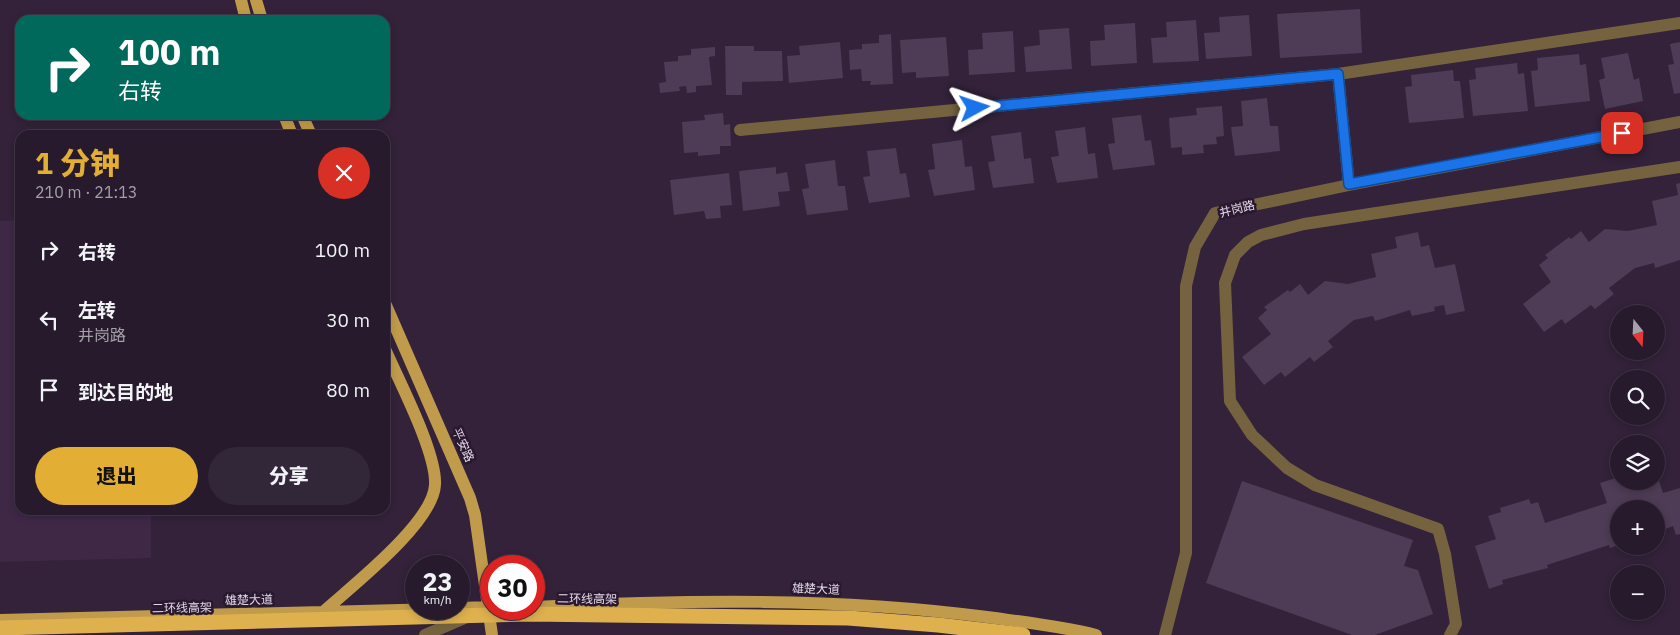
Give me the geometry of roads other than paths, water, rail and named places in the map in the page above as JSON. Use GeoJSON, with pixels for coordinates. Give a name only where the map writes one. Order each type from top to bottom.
{"type":"FeatureCollection","features":[{"type":"Feature","properties":{"kind":"highway","name":"二环线高架"},"geometry":{"type":"LineString","coordinates":[[0,628],[549,614],[848,618],[938,625],[1023,635]]}},
{"type":"Feature","properties":{"kind":"main road"},"geometry":{"type":"LineString","coordinates":[[241,0],[245,15]]}},
{"type":"Feature","properties":{"kind":"main road"},"geometry":{"type":"LineString","coordinates":[[256,0],[260,15]]}},
{"type":"Feature","properties":{"kind":"main road","name":"平安路"},"geometry":{"type":"LineString","coordinates":[[390,314],[470,498],[475,515],[482,555]]}},
{"type":"Feature","properties":{"kind":"main road"},"geometry":{"type":"LineString","coordinates":[[323,612],[404,537],[426,511],[432,500],[435,476],[430,454],[390,361]]}},
{"type":"Feature","properties":{"kind":"main road","name":"雄楚大道"},"geometry":{"type":"LineString","coordinates":[[545,607],[673,602],[810,602],[951,612],[1096,635]]}},
{"type":"Feature","properties":{"kind":"main road","name":"雄楚大道"},"geometry":{"type":"LineString","coordinates":[[0,620],[405,610]]}},
{"type":"Feature","properties":{"kind":"main road","name":"平安路"},"geometry":{"type":"LineString","coordinates":[[491,620],[492,635]]}},
{"type":"Feature","properties":{"kind":"street"},"geometry":{"type":"LineString","coordinates":[[740,130],[1338,74],[1680,23]]}},
{"type":"Feature","properties":{"kind":"street"},"geometry":{"type":"LineString","coordinates":[[1338,74],[1349,184]]}},
{"type":"Feature","properties":{"kind":"street","name":"井岗路"},"geometry":{"type":"LineString","coordinates":[[1165,635],[1186,553],[1186,286],[1195,247],[1215,213],[1349,184],[1680,122]]}},
{"type":"Feature","properties":{"kind":"street"},"geometry":{"type":"LineString","coordinates":[[1450,635],[1456,624],[1445,554],[1438,529],[1315,486],[1287,468],[1252,435],[1230,401],[1225,283],[1235,255],[1248,242],[1261,236],[1304,224],[1680,167]]}},
{"type":"Feature","properties":{"kind":"street"},"geometry":{"type":"LineString","coordinates":[[425,635],[480,611]]}}]}
